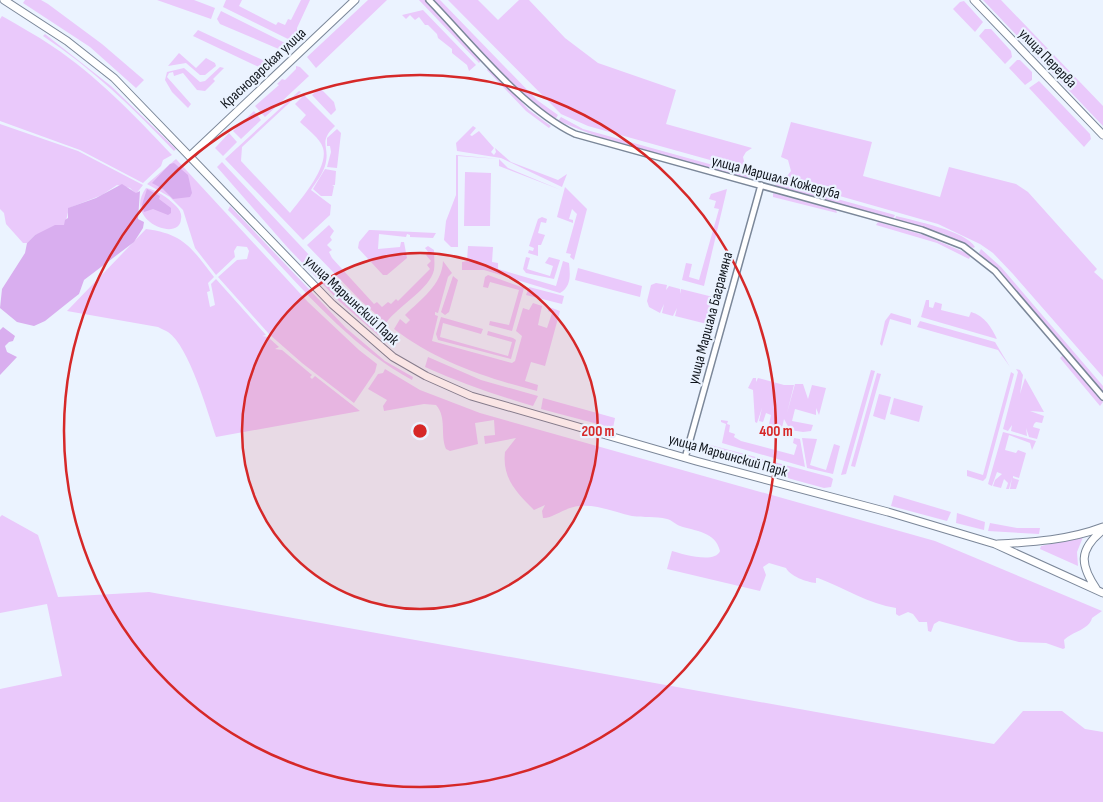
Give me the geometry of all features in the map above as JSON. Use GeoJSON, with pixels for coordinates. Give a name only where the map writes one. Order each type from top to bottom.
{"type":"FeatureCollection","features":[{"type":"Feature","properties":{"kind":"main road","name":"улица Марьинский Парк"},"geometry":{"type":"LineString","coordinates":[[4,0],[66,41],[114,78],[191,155],[332,304],[393,357],[426,376],[472,396],[685,458],[995,544],[1100,591]]}},
{"type":"Feature","properties":{"kind":"main road","name":"Краснодарская улица"},"geometry":{"type":"LineString","coordinates":[[191,155],[355,0]]}},
{"type":"Feature","properties":{"kind":"main road","name":"улица Перерва"},"geometry":{"type":"LineString","coordinates":[[974,0],[1103,135]]}},
{"type":"Feature","properties":{"kind":"main road"},"geometry":{"type":"LineString","coordinates":[[995,544],[1049,540],[1086,534],[1103,528]]}},
{"type":"Feature","properties":{"kind":"main road"},"geometry":{"type":"LineString","coordinates":[[1100,591],[1086,571],[1083,559],[1090,541],[1103,528]]}},
{"type":"Feature","properties":{"kind":"street","name":"улица Маршала Кожедуба"},"geometry":{"type":"LineString","coordinates":[[429,0],[530,105],[556,125],[575,134],[922,230],[964,246],[982,259],[1007,283],[1103,397]]}},
{"type":"Feature","properties":{"kind":"street","name":"улица Маршала Баграмяна"},"geometry":{"type":"LineString","coordinates":[[685,458],[761,185]]}},
{"type":"Feature","properties":{"kind":"shaded area"},"geometry":{"type":"Polygon","coordinates":[[[25,0],[41,0],[48,4],[102,44],[144,80],[136,88],[90,47],[23,3],[25,0]]]}},
{"type":"Feature","properties":{"kind":"shaded area"},"geometry":{"type":"Polygon","coordinates":[[[157,0],[194,0],[215,8],[211,19],[157,0]]]}},
{"type":"Feature","properties":{"kind":"shaded area"},"geometry":{"type":"Polygon","coordinates":[[[226,0],[242,0],[239,6],[276,25],[278,22],[285,25],[288,19],[291,20],[301,0],[310,0],[297,28],[297,35],[290,40],[223,7],[226,0]]]}},
{"type":"Feature","properties":{"kind":"shaded area"},"geometry":{"type":"Polygon","coordinates":[[[368,0],[387,0],[316,68],[307,57],[368,0]]]}},
{"type":"Feature","properties":{"kind":"shaded area"},"geometry":{"type":"Polygon","coordinates":[[[419,0],[425,0],[482,59],[479,63],[419,0]]]}},
{"type":"Feature","properties":{"kind":"shaded area"},"geometry":{"type":"Polygon","coordinates":[[[434,0],[440,0],[537,100],[558,115],[555,120],[522,93],[434,0]]]}},
{"type":"Feature","properties":{"kind":"shaded area"},"geometry":{"type":"Polygon","coordinates":[[[448,0],[478,0],[498,20],[519,0],[529,0],[565,38],[598,63],[676,90],[666,124],[752,148],[743,157],[746,170],[588,126],[561,114],[448,0]]]}},
{"type":"Feature","properties":{"kind":"shaded area"},"geometry":{"type":"Polygon","coordinates":[[[983,0],[1001,0],[1103,106],[1103,126],[983,0]]]}},
{"type":"Feature","properties":{"kind":"shaded area"},"geometry":{"type":"Polygon","coordinates":[[[964,1],[983,22],[975,32],[953,9],[960,2],[964,1]]]}},
{"type":"Feature","properties":{"kind":"shaded area"},"geometry":{"type":"Polygon","coordinates":[[[423,10],[476,65],[469,71],[467,65],[452,53],[452,49],[438,38],[437,34],[428,25],[425,25],[419,17],[415,20],[410,15],[406,19],[402,15],[423,10]]]}},
{"type":"Feature","properties":{"kind":"shaded area"},"geometry":{"type":"Polygon","coordinates":[[[221,11],[287,44],[281,50],[220,24],[217,19],[221,11]]]}},
{"type":"Feature","properties":{"kind":"shaded area"},"geometry":{"type":"Polygon","coordinates":[[[2,16],[68,57],[100,83],[172,155],[163,160],[161,166],[143,183],[80,150],[0,121],[0,19],[2,16]]]}},
{"type":"Feature","properties":{"kind":"shaded area"},"geometry":{"type":"Polygon","coordinates":[[[985,29],[991,29],[1011,51],[1012,57],[1005,64],[979,36],[985,29]]]}},
{"type":"Feature","properties":{"kind":"shaded area"},"geometry":{"type":"Polygon","coordinates":[[[198,30],[267,62],[261,68],[193,36],[198,30]]]}},
{"type":"Feature","properties":{"kind":"shaded area"},"geometry":{"type":"Polygon","coordinates":[[[45,34],[111,86],[176,149],[174,151],[144,120],[95,75],[43,36],[45,34]]]}},
{"type":"Feature","properties":{"kind":"shaded area"},"geometry":{"type":"Polygon","coordinates":[[[179,53],[196,68],[206,58],[215,63],[216,66],[205,75],[200,75],[186,63],[168,66],[179,53]]]}},
{"type":"Feature","properties":{"kind":"shaded area"},"geometry":{"type":"Polygon","coordinates":[[[1017,60],[1020,60],[1032,72],[1032,80],[1025,85],[1009,68],[1017,60]]]}},
{"type":"Feature","properties":{"kind":"shaded area"},"geometry":{"type":"Polygon","coordinates":[[[296,66],[300,67],[309,76],[265,117],[255,106],[279,85],[277,84],[282,79],[285,80],[296,69],[296,66]]]}},
{"type":"Feature","properties":{"kind":"shaded area"},"geometry":{"type":"Polygon","coordinates":[[[220,67],[224,68],[205,91],[197,90],[183,73],[174,76],[173,72],[169,73],[167,77],[191,104],[188,108],[172,92],[165,80],[167,72],[184,68],[200,82],[205,81],[220,67]]]}},
{"type":"Feature","properties":{"kind":"shaded area"},"geometry":{"type":"Polygon","coordinates":[[[489,67],[529,110],[551,126],[549,128],[526,111],[487,70],[489,67]]]}},
{"type":"Feature","properties":{"kind":"shaded area"},"geometry":{"type":"Polygon","coordinates":[[[1039,81],[1090,134],[1091,139],[1084,147],[1029,88],[1039,81]]]}},
{"type":"Feature","properties":{"kind":"shaded area"},"geometry":{"type":"Polygon","coordinates":[[[320,88],[334,102],[336,110],[331,115],[312,95],[320,88]]]}},
{"type":"Feature","properties":{"kind":"shaded area"},"geometry":{"type":"Polygon","coordinates":[[[299,91],[301,92],[242,147],[241,161],[290,213],[313,182],[324,156],[323,148],[319,141],[300,122],[306,115],[295,104],[304,95],[335,126],[326,141],[327,154],[325,166],[311,190],[331,205],[330,215],[303,240],[225,159],[299,91]]]}},
{"type":"Feature","properties":{"kind":"shaded area"},"geometry":{"type":"Polygon","coordinates":[[[254,111],[261,120],[241,139],[233,131],[254,111]]]}},
{"type":"Feature","properties":{"kind":"shaded area"},"geometry":{"type":"Polygon","coordinates":[[[561,117],[583,129],[749,175],[748,179],[604,139],[558,121],[561,117]]]}},
{"type":"Feature","properties":{"kind":"shaded area"},"geometry":{"type":"Polygon","coordinates":[[[791,122],[872,142],[863,176],[940,197],[949,167],[1016,184],[1028,192],[1097,269],[1094,272],[1103,280],[1103,377],[1013,274],[993,253],[980,244],[938,224],[780,179],[787,176],[791,171],[788,160],[781,157],[791,122]]]}},
{"type":"Feature","properties":{"kind":"shaded area"},"geometry":{"type":"Polygon","coordinates":[[[0,124],[78,151],[143,185],[136,194],[130,188],[117,185],[102,195],[69,208],[65,225],[35,235],[27,243],[23,243],[6,224],[4,213],[0,209],[0,124]]]}},
{"type":"Feature","properties":{"kind":"shaded area"},"geometry":{"type":"Polygon","coordinates":[[[473,126],[476,128],[470,135],[472,136],[479,131],[494,148],[491,152],[494,155],[496,152],[495,148],[511,162],[558,180],[567,174],[562,187],[501,158],[457,151],[456,143],[473,126]]]}},
{"type":"Feature","properties":{"kind":"shaded area"},"geometry":{"type":"Polygon","coordinates":[[[337,129],[341,133],[337,168],[327,167],[331,152],[330,146],[327,146],[327,138],[337,129]]]}},
{"type":"Feature","properties":{"kind":"shaded area"},"geometry":{"type":"Polygon","coordinates":[[[229,133],[237,142],[223,156],[215,148],[229,133]]]}},
{"type":"Feature","properties":{"kind":"shaded area"},"geometry":{"type":"Polygon","coordinates":[[[456,155],[499,159],[458,156],[458,247],[451,247],[444,240],[446,221],[456,195],[456,155]]]}},
{"type":"Feature","properties":{"kind":"shaded area"},"geometry":{"type":"Polygon","coordinates":[[[176,159],[308,302],[359,350],[377,364],[375,372],[354,403],[302,363],[269,334],[218,277],[237,260],[247,259],[249,251],[247,247],[237,246],[234,251],[235,257],[216,275],[195,248],[183,210],[170,197],[147,184],[176,159]]]}},
{"type":"Feature","properties":{"kind":"shaded area"},"geometry":{"type":"Polygon","coordinates":[[[499,159],[508,168],[561,190],[499,166],[499,159]]]}},
{"type":"Feature","properties":{"kind":"shaded area"},"geometry":{"type":"Polygon","coordinates":[[[222,162],[356,305],[384,328],[378,335],[339,301],[288,248],[217,167],[222,162]]]}},
{"type":"Feature","properties":{"kind":"shaded area"},"geometry":{"type":"Polygon","coordinates":[[[174,163],[188,175],[192,193],[190,197],[173,199],[163,189],[152,183],[170,164],[174,163]]]}},
{"type":"Feature","properties":{"kind":"shaded area"},"geometry":{"type":"Polygon","coordinates":[[[325,169],[336,171],[335,185],[332,185],[334,186],[332,196],[321,196],[313,189],[325,169]]]}},
{"type":"Feature","properties":{"kind":"shaded area"},"geometry":{"type":"Polygon","coordinates":[[[465,172],[491,173],[490,226],[464,226],[465,172]]]}},
{"type":"Feature","properties":{"kind":"shaded area"},"geometry":{"type":"Polygon","coordinates":[[[776,182],[895,215],[893,219],[775,186],[776,182]]]}},
{"type":"Feature","properties":{"kind":"shaded area"},"geometry":{"type":"Polygon","coordinates":[[[122,184],[136,193],[140,191],[138,219],[144,222],[143,228],[134,242],[84,280],[79,294],[45,321],[34,326],[17,322],[0,308],[2,289],[25,253],[27,243],[35,235],[55,225],[64,225],[65,220],[68,218],[68,208],[96,198],[122,184]]]}},
{"type":"Feature","properties":{"kind":"shaded area"},"geometry":{"type":"Polygon","coordinates":[[[565,187],[587,209],[574,260],[570,257],[571,254],[566,253],[577,214],[572,209],[569,219],[573,220],[573,223],[557,217],[565,187]]]}},
{"type":"Feature","properties":{"kind":"shaded area"},"geometry":{"type":"Polygon","coordinates":[[[146,188],[162,195],[177,208],[181,215],[178,226],[172,229],[163,228],[154,225],[146,219],[141,210],[141,200],[146,188]]]}},
{"type":"Feature","properties":{"kind":"shaded area"},"geometry":{"type":"Polygon","coordinates":[[[147,189],[160,196],[159,199],[171,208],[171,213],[168,215],[153,209],[144,212],[142,205],[147,189]]]}},
{"type":"Feature","properties":{"kind":"shaded area"},"geometry":{"type":"Polygon","coordinates":[[[727,189],[704,286],[682,280],[686,263],[692,264],[689,277],[699,280],[719,209],[714,208],[716,201],[709,199],[711,194],[727,189]]]}},
{"type":"Feature","properties":{"kind":"shaded area"},"geometry":{"type":"Polygon","coordinates":[[[773,193],[836,210],[837,213],[773,197],[773,193]]]}},
{"type":"Feature","properties":{"kind":"shaded area"},"geometry":{"type":"Polygon","coordinates":[[[230,206],[346,328],[385,361],[413,377],[412,380],[386,364],[338,325],[228,210],[230,206]]]}},
{"type":"Feature","properties":{"kind":"shaded area"},"geometry":{"type":"Polygon","coordinates":[[[896,216],[951,231],[970,241],[975,247],[973,248],[944,234],[895,220],[896,216]]]}},
{"type":"Feature","properties":{"kind":"shaded area"},"geometry":{"type":"Polygon","coordinates":[[[542,217],[547,219],[546,223],[541,222],[538,233],[545,235],[541,245],[538,245],[538,256],[528,253],[529,250],[533,251],[534,248],[529,246],[538,219],[542,217]]]}},
{"type":"Feature","properties":{"kind":"shaded area"},"geometry":{"type":"Polygon","coordinates":[[[878,222],[924,235],[971,255],[969,259],[937,243],[876,225],[878,222]]]}},
{"type":"Feature","properties":{"kind":"shaded area"},"geometry":{"type":"Polygon","coordinates":[[[329,225],[334,231],[330,237],[332,240],[327,245],[332,250],[329,252],[332,258],[374,304],[377,302],[382,307],[388,302],[391,304],[396,299],[398,301],[430,269],[427,265],[431,261],[426,255],[429,253],[425,248],[428,246],[434,250],[434,270],[431,277],[420,291],[386,323],[361,301],[307,245],[329,225]]]}},
{"type":"Feature","properties":{"kind":"shaded area"},"geometry":{"type":"Polygon","coordinates":[[[146,229],[159,231],[179,239],[200,258],[214,277],[208,283],[210,291],[207,292],[210,307],[215,305],[211,284],[216,279],[266,335],[262,336],[268,337],[279,347],[275,349],[282,350],[312,375],[310,377],[312,379],[315,376],[360,411],[216,437],[190,365],[176,340],[168,332],[158,327],[67,311],[146,229]]]}},
{"type":"Feature","properties":{"kind":"shaded area"},"geometry":{"type":"Polygon","coordinates":[[[369,230],[436,233],[433,238],[410,237],[407,234],[406,237],[379,234],[378,249],[400,247],[401,242],[404,242],[407,258],[387,275],[383,275],[358,248],[359,242],[369,230]]]}},
{"type":"Feature","properties":{"kind":"shaded area"},"geometry":{"type":"Polygon","coordinates":[[[468,246],[493,247],[492,262],[498,263],[498,269],[556,286],[563,261],[569,263],[570,275],[567,287],[560,293],[484,270],[462,270],[462,262],[467,261],[468,246]]]}},
{"type":"Feature","properties":{"kind":"shaded area"},"geometry":{"type":"Polygon","coordinates":[[[981,249],[1001,267],[1103,386],[1103,393],[1010,283],[979,253],[981,249]]]}},
{"type":"Feature","properties":{"kind":"shaded area"},"geometry":{"type":"Polygon","coordinates":[[[526,257],[530,258],[527,269],[550,276],[553,266],[545,263],[549,257],[560,260],[554,279],[526,273],[523,269],[526,257]]]}},
{"type":"Feature","properties":{"kind":"shaded area"},"geometry":{"type":"Polygon","coordinates":[[[443,261],[452,273],[448,277],[438,313],[435,312],[435,315],[438,316],[432,341],[512,363],[515,361],[522,336],[516,331],[523,308],[529,310],[533,303],[542,306],[538,325],[547,328],[552,313],[548,311],[549,307],[560,311],[545,366],[531,362],[525,381],[538,385],[537,391],[462,367],[427,350],[394,329],[400,319],[406,324],[410,320],[405,315],[435,284],[442,270],[443,261]]]}},
{"type":"Feature","properties":{"kind":"shaded area"},"geometry":{"type":"Polygon","coordinates":[[[578,268],[642,286],[640,297],[575,280],[578,268]]]}},
{"type":"Feature","properties":{"kind":"shaded area"},"geometry":{"type":"Polygon","coordinates":[[[488,275],[524,288],[512,331],[489,325],[490,321],[509,325],[519,290],[490,282],[488,288],[483,287],[485,277],[488,275]]]}},
{"type":"Feature","properties":{"kind":"shaded area"},"geometry":{"type":"Polygon","coordinates":[[[453,276],[458,280],[449,312],[445,315],[441,312],[453,276]]]}},
{"type":"Feature","properties":{"kind":"shaded area"},"geometry":{"type":"Polygon","coordinates":[[[656,283],[667,285],[666,290],[669,286],[680,289],[680,294],[681,289],[713,297],[707,324],[675,316],[677,308],[673,316],[662,313],[664,304],[660,313],[649,307],[647,301],[651,285],[656,283]]]}},
{"type":"Feature","properties":{"kind":"shaded area"},"geometry":{"type":"Polygon","coordinates":[[[529,287],[564,296],[562,304],[526,295],[529,287]]]}},
{"type":"Feature","properties":{"kind":"shaded area"},"geometry":{"type":"Polygon","coordinates":[[[926,300],[929,300],[929,307],[933,308],[935,302],[942,304],[941,310],[969,317],[971,312],[980,316],[987,322],[997,339],[921,317],[926,300]]]}},
{"type":"Feature","properties":{"kind":"shaded area"},"geometry":{"type":"Polygon","coordinates":[[[891,313],[911,319],[911,325],[890,319],[882,346],[880,344],[885,321],[891,313]]]}},
{"type":"Feature","properties":{"kind":"shaded area"},"geometry":{"type":"Polygon","coordinates":[[[441,317],[483,329],[481,334],[443,323],[440,337],[508,356],[512,342],[487,335],[488,331],[513,338],[516,340],[511,359],[438,340],[436,334],[441,317]]]}},
{"type":"Feature","properties":{"kind":"shaded area"},"geometry":{"type":"Polygon","coordinates":[[[920,321],[995,342],[1010,367],[998,350],[917,327],[920,321]]]}},
{"type":"Feature","properties":{"kind":"shaded area"},"geometry":{"type":"Polygon","coordinates":[[[3,327],[15,336],[13,341],[5,346],[7,352],[17,357],[0,375],[0,330],[3,327]]]}},
{"type":"Feature","properties":{"kind":"shaded area"},"geometry":{"type":"Polygon","coordinates":[[[1063,355],[1103,402],[1100,406],[1060,358],[1063,355]]]}},
{"type":"Feature","properties":{"kind":"shaded area"},"geometry":{"type":"Polygon","coordinates":[[[428,357],[481,380],[538,396],[533,406],[478,388],[425,367],[428,357]]]}},
{"type":"Feature","properties":{"kind":"shaded area"},"geometry":{"type":"Polygon","coordinates":[[[385,369],[420,390],[480,413],[935,541],[1102,611],[1092,618],[1088,625],[1064,640],[1065,648],[1063,649],[1046,643],[1019,642],[939,621],[934,624],[931,632],[928,631],[927,622],[919,622],[913,614],[908,612],[899,616],[896,614],[896,608],[866,599],[818,578],[816,578],[816,583],[803,580],[791,574],[786,568],[769,563],[763,567],[766,575],[760,591],[667,569],[672,551],[705,558],[717,555],[720,551],[718,545],[710,536],[680,526],[669,520],[632,516],[592,506],[574,507],[543,518],[542,511],[545,505],[534,510],[516,491],[508,477],[505,452],[516,438],[485,444],[484,436],[495,435],[494,420],[475,423],[478,444],[450,451],[446,449],[441,415],[436,405],[424,404],[384,411],[383,406],[387,400],[368,389],[378,374],[383,373],[385,369]]]}},
{"type":"Feature","properties":{"kind":"shaded area"},"geometry":{"type":"Polygon","coordinates":[[[1016,369],[1020,370],[1023,375],[1020,394],[1025,378],[1044,412],[1030,411],[1044,416],[1042,423],[1036,422],[1033,427],[1040,429],[1037,439],[1029,437],[1026,428],[1027,436],[1011,431],[1012,425],[1008,431],[1003,429],[1018,372],[1016,369]]]}},
{"type":"Feature","properties":{"kind":"shaded area"},"geometry":{"type":"Polygon","coordinates":[[[871,370],[875,371],[846,474],[841,475],[871,370]]]}},
{"type":"Feature","properties":{"kind":"shaded area"},"geometry":{"type":"Polygon","coordinates":[[[1011,372],[1014,374],[986,478],[983,481],[967,476],[967,470],[983,475],[1011,372]]]}},
{"type":"Feature","properties":{"kind":"shaded area"},"geometry":{"type":"Polygon","coordinates":[[[877,373],[881,374],[855,467],[851,466],[877,373]]]}},
{"type":"Feature","properties":{"kind":"shaded area"},"geometry":{"type":"Polygon","coordinates":[[[753,378],[756,378],[756,382],[758,378],[784,385],[794,385],[787,413],[795,384],[803,384],[808,399],[812,385],[826,388],[819,415],[816,408],[816,415],[795,409],[792,421],[813,425],[811,431],[790,430],[784,419],[782,428],[769,424],[771,415],[766,413],[763,422],[759,421],[762,408],[757,423],[755,422],[753,390],[748,388],[753,378]]]}},
{"type":"Feature","properties":{"kind":"shaded area"},"geometry":{"type":"Polygon","coordinates":[[[879,394],[891,397],[885,420],[873,416],[879,394]]]}},
{"type":"Feature","properties":{"kind":"shaded area"},"geometry":{"type":"Polygon","coordinates":[[[543,398],[615,418],[613,428],[541,409],[543,398]]]}},
{"type":"Feature","properties":{"kind":"shaded area"},"geometry":{"type":"Polygon","coordinates":[[[894,398],[923,406],[919,422],[890,414],[894,398]]]}},
{"type":"Feature","properties":{"kind":"shaded area"},"geometry":{"type":"Polygon","coordinates":[[[721,420],[728,421],[727,424],[730,425],[729,432],[735,434],[734,437],[741,441],[794,455],[797,445],[793,443],[794,438],[800,439],[805,467],[722,443],[726,424],[721,422],[721,420]]]}},
{"type":"Feature","properties":{"kind":"shaded area"},"geometry":{"type":"Polygon","coordinates":[[[1003,432],[1036,441],[1032,450],[1030,443],[1009,435],[1005,450],[1016,453],[1018,450],[1026,453],[1019,478],[1013,476],[1013,478],[1019,480],[1016,489],[1010,489],[1012,478],[1009,489],[1006,489],[1008,483],[1004,479],[1001,488],[993,486],[995,480],[1002,474],[997,472],[992,486],[988,484],[1003,432]]]}},
{"type":"Feature","properties":{"kind":"shaded area"},"geometry":{"type":"Polygon","coordinates":[[[802,438],[817,439],[810,465],[826,470],[834,444],[840,446],[833,474],[807,468],[802,438]]]}},
{"type":"Feature","properties":{"kind":"shaded area"},"geometry":{"type":"Polygon","coordinates":[[[703,443],[830,477],[833,479],[831,487],[824,488],[708,456],[700,451],[703,443]]]}},
{"type":"Feature","properties":{"kind":"shaded area"},"geometry":{"type":"Polygon","coordinates":[[[894,495],[951,512],[947,521],[891,506],[894,495]]]}},
{"type":"Feature","properties":{"kind":"shaded area"},"geometry":{"type":"Polygon","coordinates":[[[957,513],[985,522],[984,530],[956,523],[957,513]]]}},
{"type":"Feature","properties":{"kind":"shaded area"},"geometry":{"type":"Polygon","coordinates":[[[2,515],[38,535],[58,597],[149,592],[994,744],[1023,711],[1062,711],[1085,729],[1103,732],[1103,802],[0,802],[0,689],[62,676],[47,604],[0,613],[0,517],[2,515]]]}},
{"type":"Feature","properties":{"kind":"shaded area"},"geometry":{"type":"Polygon","coordinates":[[[990,523],[1017,528],[1040,528],[1039,534],[988,531],[990,523]]]}},
{"type":"Feature","properties":{"kind":"shaded area"},"geometry":{"type":"Polygon","coordinates":[[[1083,537],[1077,552],[1078,566],[1040,549],[1041,546],[1083,537]]]}}]}
